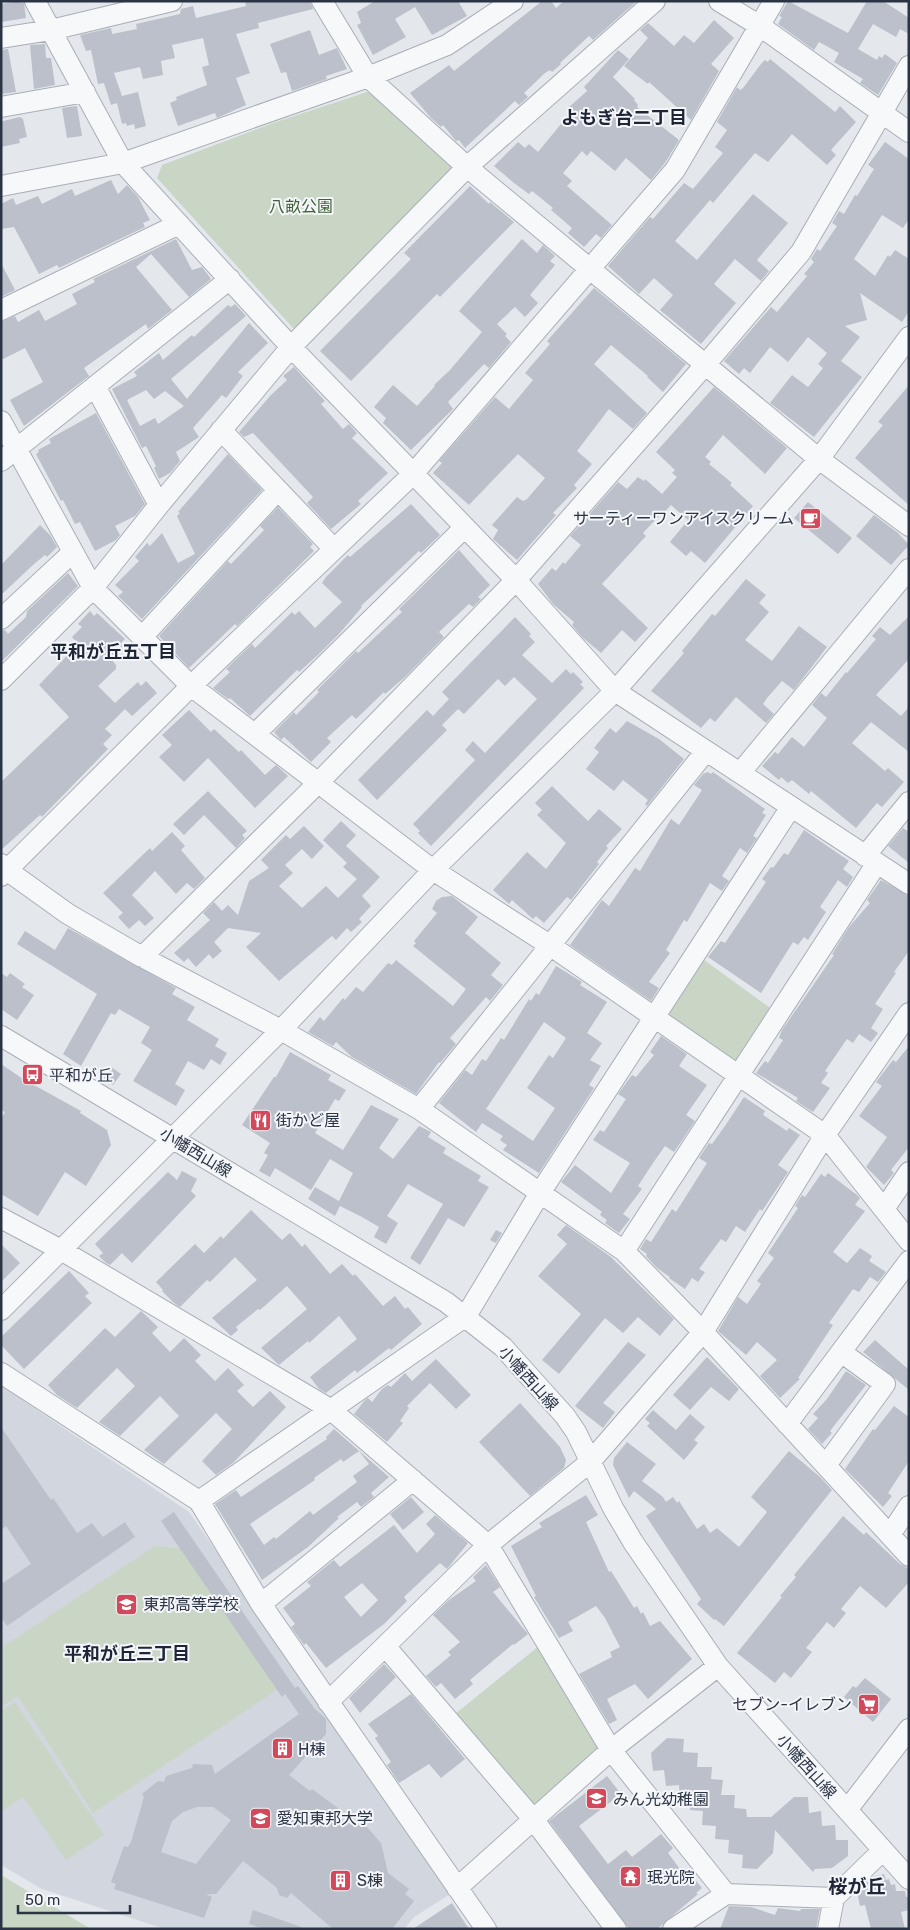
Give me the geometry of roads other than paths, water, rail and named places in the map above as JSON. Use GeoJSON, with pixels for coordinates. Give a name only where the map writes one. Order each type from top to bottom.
{"type":"FeatureCollection","features":[{"type":"Feature","properties":{"kind":"street"},"geometry":{"type":"LineString","coordinates":[[35,1],[123,163],[291,347],[516,580],[615,691],[909,884]]}},
{"type":"Feature","properties":{"kind":"street"},"geometry":{"type":"LineString","coordinates":[[1,38],[51,30],[172,1]]}},
{"type":"Feature","properties":{"kind":"street"},"geometry":{"type":"LineString","coordinates":[[322,1],[368,77],[467,167],[819,460],[909,526]]}},
{"type":"Feature","properties":{"kind":"street"},"geometry":{"type":"LineString","coordinates":[[1,186],[123,163],[368,77],[447,45],[513,1]]}},
{"type":"Feature","properties":{"kind":"street"},"geometry":{"type":"LineString","coordinates":[[1,680],[94,588],[159,505],[291,347],[467,167],[655,1]]}},
{"type":"Feature","properties":{"kind":"street"},"geometry":{"type":"LineString","coordinates":[[719,1],[760,26],[909,132]]}},
{"type":"Feature","properties":{"kind":"street"},"geometry":{"type":"LineString","coordinates":[[774,1],[674,170],[413,474],[191,686],[3,870],[68,914],[142,957],[281,1030],[419,1109],[624,1251],[702,1332],[909,1556]]}},
{"type":"Feature","properties":{"kind":"street"},"geometry":{"type":"LineString","coordinates":[[142,957],[319,782],[516,580],[705,365],[801,252],[909,66]]}},
{"type":"Feature","properties":{"kind":"street"},"geometry":{"type":"LineString","coordinates":[[1,107],[85,92]]}},
{"type":"Feature","properties":{"kind":"street"},"geometry":{"type":"LineString","coordinates":[[1,310],[179,224]]}},
{"type":"Feature","properties":{"kind":"street"},"geometry":{"type":"LineString","coordinates":[[8,455],[230,279]]}},
{"type":"Feature","properties":{"kind":"street"},"geometry":{"type":"LineString","coordinates":[[1,1310],[281,1030],[433,870],[615,691],[819,460],[909,337]]}},
{"type":"Feature","properties":{"kind":"street"},"geometry":{"type":"LineString","coordinates":[[95,386],[159,505]]}},
{"type":"Feature","properties":{"kind":"street"},"geometry":{"type":"LineString","coordinates":[[1,421],[8,455],[73,552],[94,588],[191,686],[433,870],[552,946],[738,1077],[825,1135],[909,1241]]}},
{"type":"Feature","properties":{"kind":"street"},"geometry":{"type":"LineString","coordinates":[[221,430],[334,549]]}},
{"type":"Feature","properties":{"kind":"street"},"geometry":{"type":"LineString","coordinates":[[142,637],[278,490]]}},
{"type":"Feature","properties":{"kind":"street"},"geometry":{"type":"LineString","coordinates":[[255,734],[465,527]]}},
{"type":"Feature","properties":{"kind":"street"},"geometry":{"type":"LineString","coordinates":[[1,619],[73,552]]}},
{"type":"Feature","properties":{"kind":"street"},"geometry":{"type":"LineString","coordinates":[[740,773],[909,569]]}},
{"type":"Feature","properties":{"kind":"street"},"geometry":{"type":"LineString","coordinates":[[419,1109],[552,946],[706,751]]}},
{"type":"Feature","properties":{"kind":"street"},"geometry":{"type":"LineString","coordinates":[[624,1251],[738,1077],[871,859],[909,802]]}},
{"type":"Feature","properties":{"kind":"street"},"geometry":{"type":"LineString","coordinates":[[199,1502],[466,1316],[540,1193],[655,1019],[791,807]]}},
{"type":"Feature","properties":{"kind":"street"},"geometry":{"type":"LineString","coordinates":[[328,1702],[488,1545],[590,1462],[702,1332],[825,1135],[909,1013]]}},
{"type":"Feature","properties":{"kind":"street","name":"小幡西山線"},"geometry":{"type":"LineString","coordinates":[[1,1036],[466,1316],[503,1347],[576,1432],[633,1542],[718,1666],[909,1879]]}},
{"type":"Feature","properties":{"kind":"street"},"geometry":{"type":"LineString","coordinates":[[884,1209],[909,1172]]}},
{"type":"Feature","properties":{"kind":"street"},"geometry":{"type":"LineString","coordinates":[[1,1218],[61,1250],[330,1409],[488,1545],[611,1750],[726,1894]]}},
{"type":"Feature","properties":{"kind":"street"},"geometry":{"type":"LineString","coordinates":[[787,1424],[909,1260]]}},
{"type":"Feature","properties":{"kind":"street"},"geometry":{"type":"LineString","coordinates":[[826,1465],[885,1384],[841,1352]]}},
{"type":"Feature","properties":{"kind":"street"},"geometry":{"type":"LineString","coordinates":[[1,1373],[199,1502],[261,1604],[486,1929]]}},
{"type":"Feature","properties":{"kind":"street"},"geometry":{"type":"LineString","coordinates":[[261,1604],[413,1480]]}},
{"type":"Feature","properties":{"kind":"street"},"geometry":{"type":"LineString","coordinates":[[890,1535],[909,1506]]}},
{"type":"Feature","properties":{"kind":"street"},"geometry":{"type":"LineString","coordinates":[[385,1646],[533,1819],[616,1929]]}},
{"type":"Feature","properties":{"kind":"street"},"geometry":{"type":"LineString","coordinates":[[458,1888],[611,1750],[718,1666]]}},
{"type":"Feature","properties":{"kind":"street"},"geometry":{"type":"LineString","coordinates":[[847,1810],[909,1729]]}},
{"type":"Feature","properties":{"kind":"street"},"geometry":{"type":"LineString","coordinates":[[828,1929],[834,1898],[883,1850]]}},
{"type":"Feature","properties":{"kind":"street"},"geometry":{"type":"LineString","coordinates":[[673,1929],[726,1894],[834,1898]]}},
{"type":"Feature","properties":{"kind":"place","name":"サーティーワンアイスクリーム"},"geometry":{"type":"Point","coordinates":[810,518]}},
{"type":"Feature","properties":{"kind":"place","name":"平和が丘"},"geometry":{"type":"Point","coordinates":[33,1075]}},
{"type":"Feature","properties":{"kind":"place","name":"街かど屋"},"geometry":{"type":"Point","coordinates":[260,1120]}},
{"type":"Feature","properties":{"kind":"place","name":"東邦高等学校"},"geometry":{"type":"Point","coordinates":[127,1604]}},
{"type":"Feature","properties":{"kind":"place","name":"セブン-イレブン"},"geometry":{"type":"Point","coordinates":[868,1704]}},
{"type":"Feature","properties":{"kind":"place","name":"H棟"},"geometry":{"type":"Point","coordinates":[282,1749]}},
{"type":"Feature","properties":{"kind":"place","name":"みん光幼稚園"},"geometry":{"type":"Point","coordinates":[597,1799]}},
{"type":"Feature","properties":{"kind":"place","name":"愛知東邦大学"},"geometry":{"type":"Point","coordinates":[261,1818]}},
{"type":"Feature","properties":{"kind":"place","name":"珉光院"},"geometry":{"type":"Point","coordinates":[631,1877]}},
{"type":"Feature","properties":{"kind":"place","name":"S棟"},"geometry":{"type":"Point","coordinates":[341,1880]}},
{"type":"Feature","properties":{"kind":"district","name":"よもぎ台二丁目"},"geometry":{"type":"Point","coordinates":[624,118]}},
{"type":"Feature","properties":{"kind":"district","name":"平和が丘五丁目"},"geometry":{"type":"Point","coordinates":[113,652]}},
{"type":"Feature","properties":{"kind":"district","name":"平和が丘三丁目"},"geometry":{"type":"Point","coordinates":[127,1654]}},
{"type":"Feature","properties":{"kind":"district","name":"桜が丘"},"geometry":{"type":"Point","coordinates":[857,1886]}},
{"type":"Feature","properties":{"kind":"park label","name":"八畝公園"},"geometry":{"type":"Point","coordinates":[301,206]}}]}
